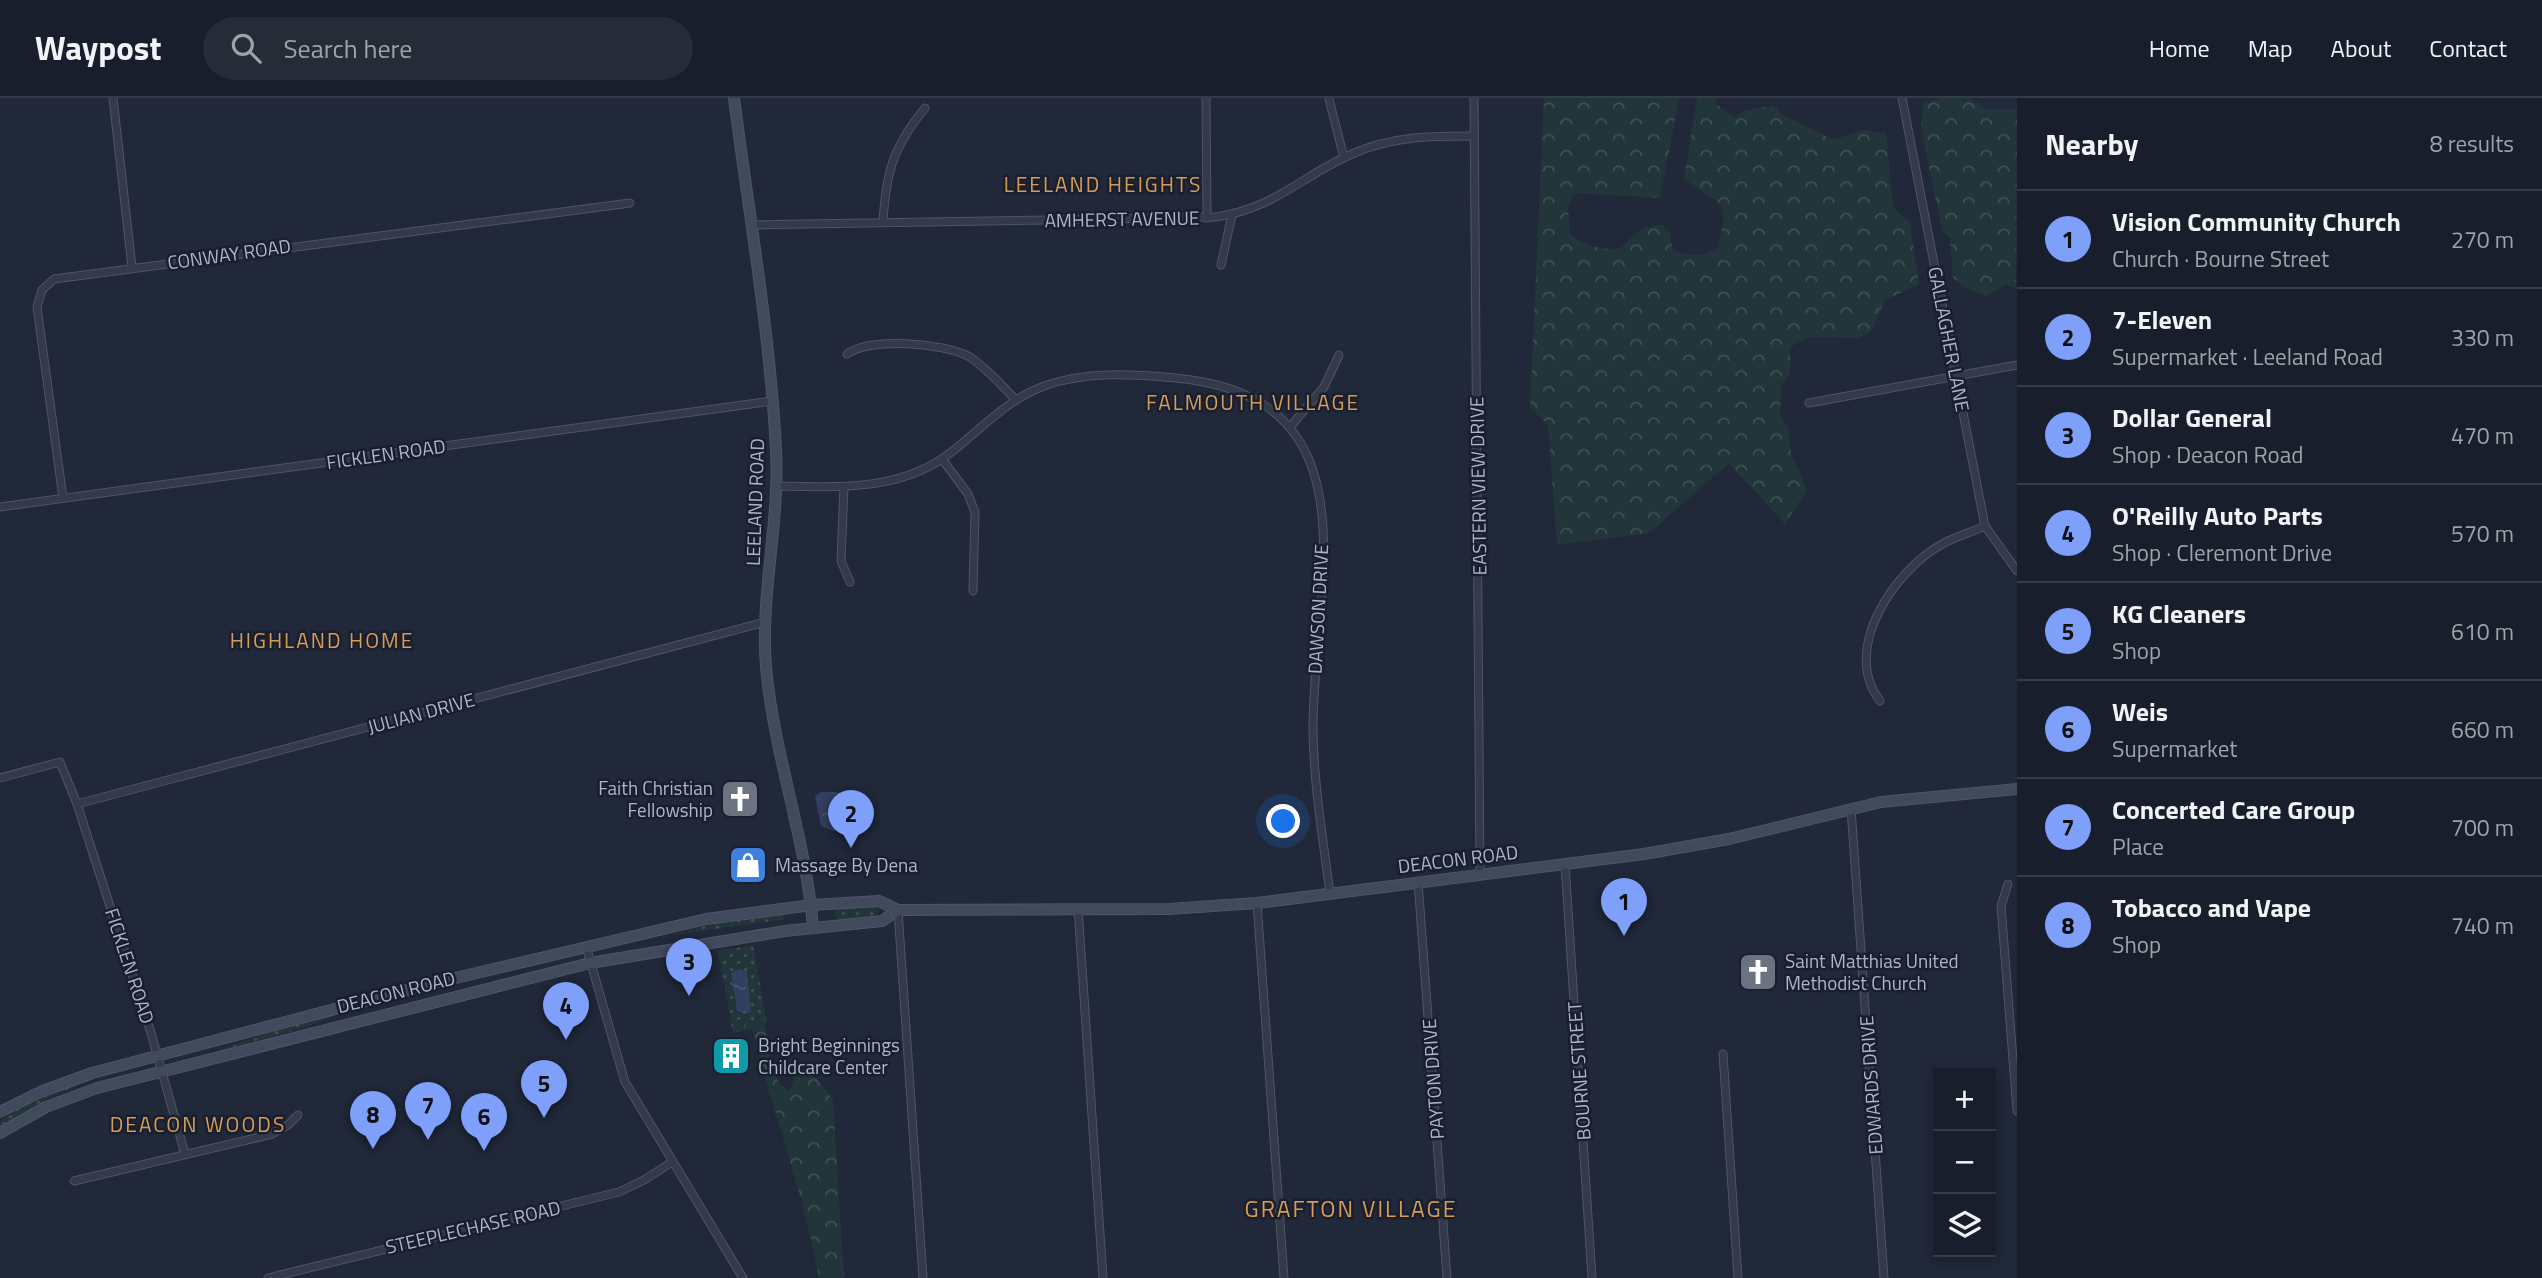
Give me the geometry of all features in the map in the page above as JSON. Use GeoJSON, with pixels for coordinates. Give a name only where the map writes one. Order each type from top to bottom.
{"type":"FeatureCollection","features":[{"type":"Feature","properties":{"kind":"main road","name":"LEELAND ROAD"},"geometry":{"type":"LineString","coordinates":[[734,98],[772,401],[777,486],[765,622],[770,702],[812,905]]}},
{"type":"Feature","properties":{"kind":"main road","name":"DEACON ROAD"},"geometry":{"type":"LineString","coordinates":[[0,1112],[65,1083],[157,1057],[426,985],[706,919],[812,905],[879,901],[898,910],[1169,909],[1257,903],[1565,864],[1729,839],[1851,807],[1902,798],[2017,789]]}},
{"type":"Feature","properties":{"kind":"main road"},"geometry":{"type":"LineString","coordinates":[[812,905],[813,927]]}},
{"type":"Feature","properties":{"kind":"main road","name":"DEACON ROAD"},"geometry":{"type":"LineString","coordinates":[[0,1133],[46,1107],[97,1088],[590,962],[813,927],[882,921],[898,910]]}},
{"type":"Feature","properties":{"kind":"street"},"geometry":{"type":"LineString","coordinates":[[113,98],[132,267]]}},
{"type":"Feature","properties":{"kind":"street"},"geometry":{"type":"LineString","coordinates":[[1206,98],[1207,218]]}},
{"type":"Feature","properties":{"kind":"street","name":"EASTERN VIEW DRIVE"},"geometry":{"type":"LineString","coordinates":[[1474,98],[1480,873]]}},
{"type":"Feature","properties":{"kind":"street","name":"GALLAGHER LANE"},"geometry":{"type":"LineString","coordinates":[[1902,98],[1985,526],[2017,571]]}},
{"type":"Feature","properties":{"kind":"street"},"geometry":{"type":"LineString","coordinates":[[1329,99],[1344,158]]}},
{"type":"Feature","properties":{"kind":"street"},"geometry":{"type":"LineString","coordinates":[[883,222],[885,189],[894,151],[925,108]]}},
{"type":"Feature","properties":{"kind":"street","name":"AMHERST AVENUE"},"geometry":{"type":"LineString","coordinates":[[751,225],[1207,218],[1232,215],[1272,202],[1344,158],[1370,146],[1405,138],[1474,136]]}},
{"type":"Feature","properties":{"kind":"street","name":"CONWAY ROAD"},"geometry":{"type":"LineString","coordinates":[[63,498],[38,299],[47,283],[62,276],[630,203]]}},
{"type":"Feature","properties":{"kind":"street"},"geometry":{"type":"LineString","coordinates":[[1221,265],[1232,215]]}},
{"type":"Feature","properties":{"kind":"street"},"geometry":{"type":"LineString","coordinates":[[848,354],[869,345],[946,348],[971,358],[1016,400]]}},
{"type":"Feature","properties":{"kind":"street"},"geometry":{"type":"LineString","coordinates":[[1290,427],[1324,387],[1339,355]]}},
{"type":"Feature","properties":{"kind":"street"},"geometry":{"type":"LineString","coordinates":[[1809,403],[2017,365]]}},
{"type":"Feature","properties":{"kind":"street","name":"DAWSON DRIVE"},"geometry":{"type":"LineString","coordinates":[[777,486],[844,487],[889,482],[942,459],[1016,400],[1045,386],[1080,378],[1137,375],[1208,381],[1248,394],[1290,427],[1310,461],[1322,519],[1324,579],[1313,727],[1330,894]]}},
{"type":"Feature","properties":{"kind":"street","name":"FICKLEN ROAD"},"geometry":{"type":"LineString","coordinates":[[0,507],[772,401]]}},
{"type":"Feature","properties":{"kind":"street"},"geometry":{"type":"LineString","coordinates":[[942,459],[968,494],[975,512],[973,591]]}},
{"type":"Feature","properties":{"kind":"street"},"geometry":{"type":"LineString","coordinates":[[844,487],[841,561],[850,582]]}},
{"type":"Feature","properties":{"kind":"street"},"geometry":{"type":"LineString","coordinates":[[1880,701],[1868,687],[1866,667],[1873,628],[1881,608],[1901,578],[1921,559],[1944,543],[1985,526]]}},
{"type":"Feature","properties":{"kind":"street","name":"JULIAN DRIVE"},"geometry":{"type":"LineString","coordinates":[[77,804],[765,622]]}},
{"type":"Feature","properties":{"kind":"street","name":"FICKLEN ROAD"},"geometry":{"type":"LineString","coordinates":[[0,778],[60,762],[77,804],[185,1154]]}},
{"type":"Feature","properties":{"kind":"street","name":"EDWARDS DRIVE"},"geometry":{"type":"LineString","coordinates":[[1851,807],[1884,1278]]}},
{"type":"Feature","properties":{"kind":"street","name":"BOURNE STREET"},"geometry":{"type":"LineString","coordinates":[[1565,864],[1592,1278]]}},
{"type":"Feature","properties":{"kind":"street","name":"PAYTON DRIVE"},"geometry":{"type":"LineString","coordinates":[[1418,881],[1447,1278]]}},
{"type":"Feature","properties":{"kind":"street"},"geometry":{"type":"LineString","coordinates":[[2008,884],[2001,905],[2013,985],[2017,1111]]}},
{"type":"Feature","properties":{"kind":"street"},"geometry":{"type":"LineString","coordinates":[[1257,903],[1284,1278]]}},
{"type":"Feature","properties":{"kind":"street"},"geometry":{"type":"LineString","coordinates":[[1078,908],[1103,1278]]}},
{"type":"Feature","properties":{"kind":"street"},"geometry":{"type":"LineString","coordinates":[[898,910],[923,1278]]}},
{"type":"Feature","properties":{"kind":"street"},"geometry":{"type":"LineString","coordinates":[[586,946],[625,1082],[743,1278]]}},
{"type":"Feature","properties":{"kind":"street"},"geometry":{"type":"LineString","coordinates":[[1723,1054],[1738,1278]]}},
{"type":"Feature","properties":{"kind":"street"},"geometry":{"type":"LineString","coordinates":[[74,1181],[272,1133],[288,1125],[298,1115]]}},
{"type":"Feature","properties":{"kind":"street","name":"STEEPLECHASE ROAD"},"geometry":{"type":"LineString","coordinates":[[268,1278],[619,1192],[672,1162]]}},
{"type":"Feature","properties":{"kind":"green space"},"geometry":{"type":"Polygon","coordinates":[[[1544,98],[1679,98],[1660,198],[1574,193],[1568,207],[1570,234],[1587,244],[1605,248],[1619,249],[1634,235],[1656,225],[1663,225],[1670,233],[1673,250],[1696,255],[1718,247],[1724,218],[1721,204],[1684,179],[1697,98],[1717,98],[1716,104],[1734,117],[1744,111],[1773,105],[1783,115],[1834,140],[1861,130],[1886,133],[1893,207],[1910,223],[1919,284],[1885,300],[1872,331],[1859,338],[1809,337],[1790,347],[1790,374],[1781,386],[1780,413],[1788,428],[1791,452],[1807,490],[1785,524],[1729,463],[1649,533],[1557,545],[1548,425],[1530,408],[1544,98]]]}},
{"type":"Feature","properties":{"kind":"green space"},"geometry":{"type":"Polygon","coordinates":[[[1942,98],[1971,98],[1986,109],[2017,109],[2016,288],[2005,285],[1987,296],[1964,287],[1953,278],[1950,237],[1942,231],[1921,128],[1923,103],[1942,98]]]}},
{"type":"Feature","properties":{"kind":"green space"},"geometry":{"type":"Polygon","coordinates":[[[873,906],[880,910],[876,916],[840,920],[834,916],[837,908],[873,906]]]}},
{"type":"Feature","properties":{"kind":"green space"},"geometry":{"type":"Polygon","coordinates":[[[783,914],[785,919],[672,935],[715,923],[783,914]]]}},
{"type":"Feature","properties":{"kind":"green space"},"geometry":{"type":"Polygon","coordinates":[[[753,945],[767,1024],[757,1021],[745,1025],[745,1030],[733,1033],[718,951],[753,945]]]}},
{"type":"Feature","properties":{"kind":"green space"},"geometry":{"type":"Polygon","coordinates":[[[360,1007],[293,1031],[217,1051],[289,1025],[360,1007]]]}},
{"type":"Feature","properties":{"kind":"green space"},"geometry":{"type":"Polygon","coordinates":[[[757,1021],[765,1025],[773,1071],[782,1086],[789,1090],[793,1084],[795,1069],[801,1070],[817,1079],[833,1100],[844,1278],[819,1278],[797,1184],[752,1029],[745,1030],[745,1025],[757,1021]]]}},
{"type":"Feature","properties":{"kind":"green space"},"geometry":{"type":"Polygon","coordinates":[[[93,1077],[94,1079],[51,1097],[0,1126],[0,1121],[28,1103],[93,1077]]]}},
{"type":"Feature","properties":{"kind":"water"},"geometry":{"type":"Polygon","coordinates":[[[821,792],[849,793],[849,822],[845,829],[833,831],[821,826],[815,796],[821,792]]]}},
{"type":"Feature","properties":{"kind":"water"},"geometry":{"type":"Polygon","coordinates":[[[739,969],[747,972],[751,1012],[745,1014],[737,1010],[731,973],[739,969]]]}},
{"type":"Feature","properties":{"kind":"place","name":"Faith Christian Fellowship"},"geometry":{"type":"Point","coordinates":[740,799]}},
{"type":"Feature","properties":{"kind":"place","name":"7-Eleven"},"geometry":{"type":"Point","coordinates":[851,848]}},
{"type":"Feature","properties":{"kind":"place","name":"Massage By Dena"},"geometry":{"type":"Point","coordinates":[748,865]}},
{"type":"Feature","properties":{"kind":"place","name":"Vision Community Church"},"geometry":{"type":"Point","coordinates":[1624,936]}},
{"type":"Feature","properties":{"kind":"place","name":"Saint Matthias United Methodist Church"},"geometry":{"type":"Point","coordinates":[1758,972]}},
{"type":"Feature","properties":{"kind":"place","name":"Dollar General"},"geometry":{"type":"Point","coordinates":[689,996]}},
{"type":"Feature","properties":{"kind":"place","name":"O'Reilly Auto Parts"},"geometry":{"type":"Point","coordinates":[566,1040]}},
{"type":"Feature","properties":{"kind":"place","name":"Bright Beginnings Childcare Center"},"geometry":{"type":"Point","coordinates":[731,1056]}},
{"type":"Feature","properties":{"kind":"place","name":"KG Cleaners"},"geometry":{"type":"Point","coordinates":[544,1118]}},
{"type":"Feature","properties":{"kind":"place","name":"Concerted Care Group"},"geometry":{"type":"Point","coordinates":[428,1140]}},
{"type":"Feature","properties":{"kind":"place","name":"Tobacco and Vape"},"geometry":{"type":"Point","coordinates":[373,1149]}},
{"type":"Feature","properties":{"kind":"place","name":"Weis"},"geometry":{"type":"Point","coordinates":[484,1151]}},
{"type":"Feature","properties":{"kind":"district","name":"LEELAND HEIGHTS"},"geometry":{"type":"Point","coordinates":[1103,185]}},
{"type":"Feature","properties":{"kind":"district","name":"FALMOUTH VILLAGE"},"geometry":{"type":"Point","coordinates":[1253,403]}},
{"type":"Feature","properties":{"kind":"district","name":"HIGHLAND HOME"},"geometry":{"type":"Point","coordinates":[322,641]}},
{"type":"Feature","properties":{"kind":"district","name":"DEACON WOODS"},"geometry":{"type":"Point","coordinates":[198,1125]}},
{"type":"Feature","properties":{"kind":"district","name":"GRAFTON VILLAGE"},"geometry":{"type":"Point","coordinates":[1351,1209]}}]}
